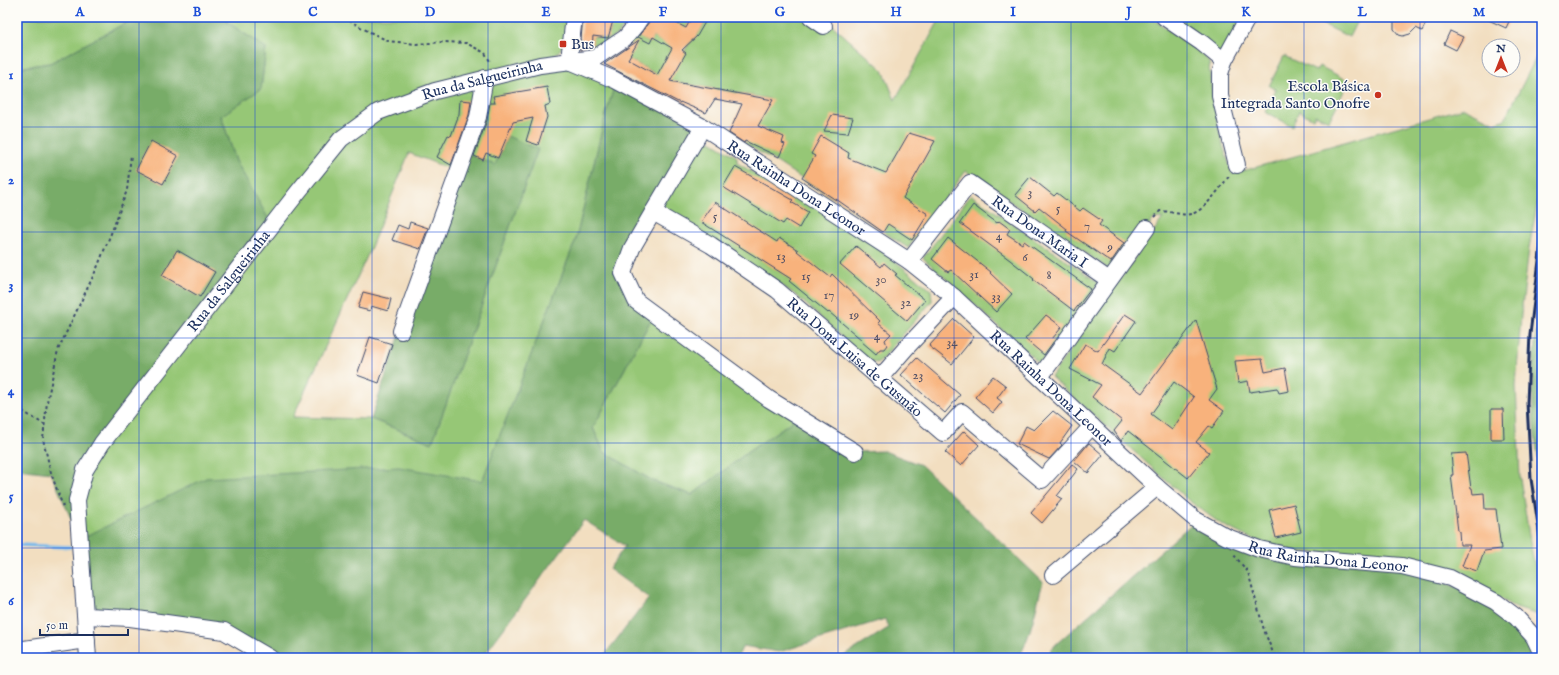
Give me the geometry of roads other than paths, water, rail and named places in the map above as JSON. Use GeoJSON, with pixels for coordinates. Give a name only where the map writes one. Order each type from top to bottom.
{"type":"FeatureCollection","features":[{"type":"Feature","properties":{"kind":"street"},"geometry":{"type":"LineString","coordinates":[[572,62],[570,51],[574,17]]}},
{"type":"Feature","properties":{"kind":"street","name":"Rua da Salgueirinha"},"geometry":{"type":"LineString","coordinates":[[88,658],[77,500],[85,470],[102,443],[298,192],[341,140],[378,112],[435,90],[540,65],[595,58],[625,38],[641,17]]}},
{"type":"Feature","properties":{"kind":"street"},"geometry":{"type":"LineString","coordinates":[[1164,17],[1202,43],[1224,61]]}},
{"type":"Feature","properties":{"kind":"street"},"geometry":{"type":"LineString","coordinates":[[1237,165],[1220,96],[1220,74],[1224,61],[1248,17]]}},
{"type":"Feature","properties":{"kind":"street","name":"Rua Rainha Dona Leonor"},"geometry":{"type":"LineString","coordinates":[[572,62],[614,80],[703,127],[910,261],[954,297],[1158,487],[1196,520],[1227,537],[1259,549],[1295,557],[1402,566],[1450,578],[1496,602],[1516,617],[1534,637],[1542,654]]}},
{"type":"Feature","properties":{"kind":"street"},"geometry":{"type":"LineString","coordinates":[[401,331],[478,117],[490,77]]}},
{"type":"Feature","properties":{"kind":"street"},"geometry":{"type":"LineString","coordinates":[[703,127],[632,248],[624,273],[636,301],[768,399],[855,452]]}},
{"type":"Feature","properties":{"kind":"street","name":"Rua Dona Maria I"},"geometry":{"type":"LineString","coordinates":[[910,261],[970,183],[1109,280]]}},
{"type":"Feature","properties":{"kind":"street","name":"Rua Dona Luisa de Gusmão"},"geometry":{"type":"LineString","coordinates":[[653,212],[711,245],[778,290],[943,433],[962,412],[1042,480],[1092,426]]}},
{"type":"Feature","properties":{"kind":"street"},"geometry":{"type":"LineString","coordinates":[[1040,378],[1147,228]]}},
{"type":"Feature","properties":{"kind":"street"},"geometry":{"type":"LineString","coordinates":[[879,379],[954,297]]}},
{"type":"Feature","properties":{"kind":"street"},"geometry":{"type":"LineString","coordinates":[[1053,575],[1158,487]]}},
{"type":"Feature","properties":{"kind":"street"},"geometry":{"type":"LineString","coordinates":[[86,616],[130,618],[224,631],[270,658]]}},
{"type":"Feature","properties":{"kind":"street"},"geometry":{"type":"LineString","coordinates":[[17,650],[87,640]]}},
{"type":"Feature","properties":{"kind":"waterway"},"geometry":{"type":"LineString","coordinates":[[17,545],[70,547]]}},
{"type":"Feature","properties":{"kind":"railway"},"geometry":{"type":"LineString","coordinates":[[1542,236],[1530,334],[1527,403],[1531,479],[1542,550]]}},
{"type":"Feature","properties":{"kind":"place","name":"Bus"},"geometry":{"type":"Point","coordinates":[563,44]}},
{"type":"Feature","properties":{"kind":"place","name":"Escola Básica Integrada Santo Onofre"},"geometry":{"type":"Point","coordinates":[1378,95]}}]}
